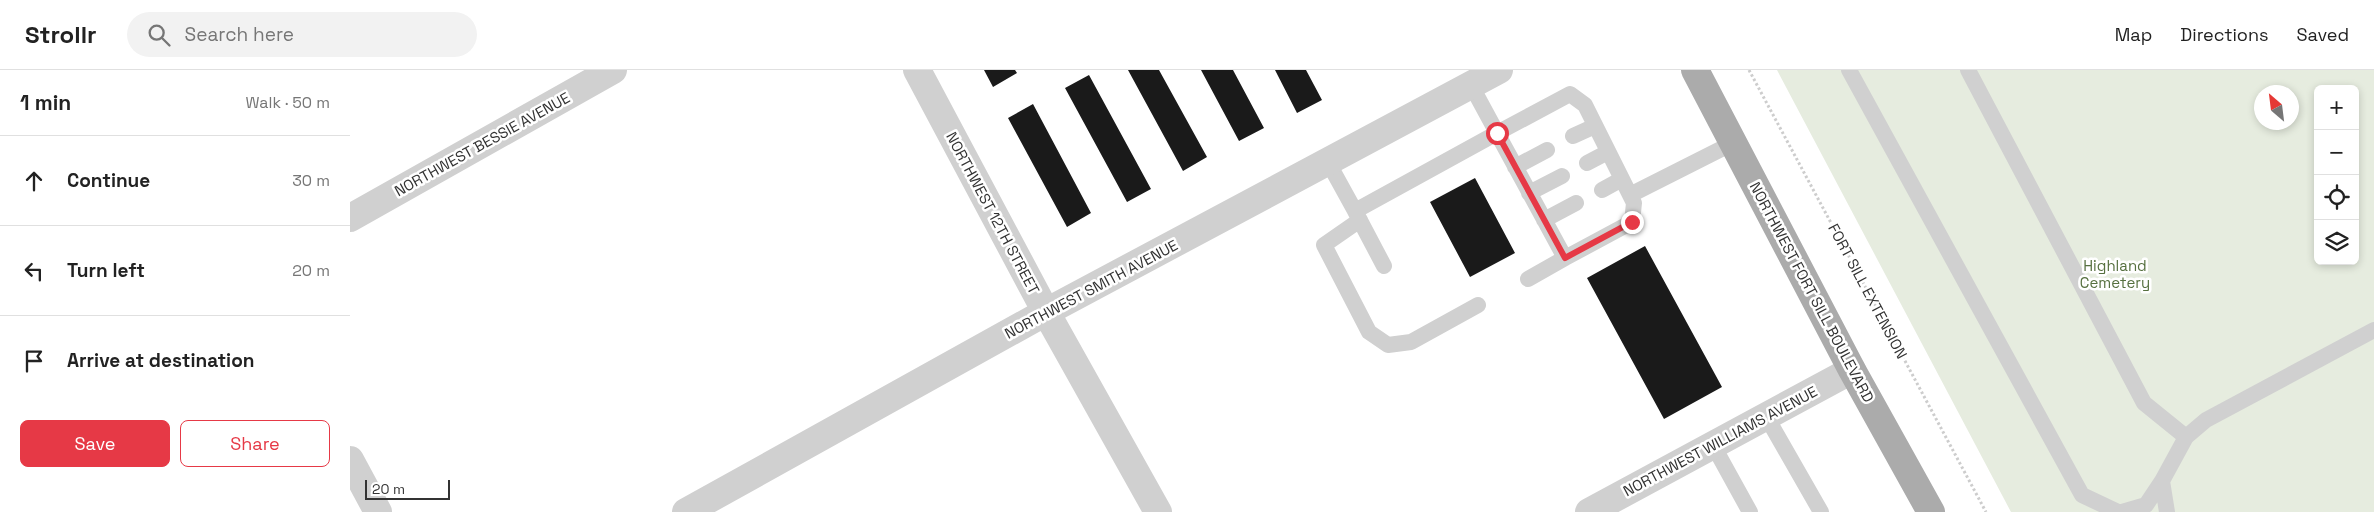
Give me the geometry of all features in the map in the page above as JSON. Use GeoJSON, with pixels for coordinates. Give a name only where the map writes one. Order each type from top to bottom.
{"type":"FeatureCollection","features":[{"type":"Feature","properties":{"kind":"main road","name":"NORTHWEST FORT SILL BOULEVARD"},"geometry":{"type":"LineString","coordinates":[[1695,70],[1852,370],[1931,512]]}},
{"type":"Feature","properties":{"kind":"street","name":"NORTHWEST BESSIE AVENUE"},"geometry":{"type":"LineString","coordinates":[[350,218],[613,70]]}},
{"type":"Feature","properties":{"kind":"street","name":"NORTHWEST 12TH STREET"},"geometry":{"type":"LineString","coordinates":[[917,70],[1153,511]]}},
{"type":"Feature","properties":{"kind":"street","name":"NORTHWEST SMITH AVENUE"},"geometry":{"type":"LineString","coordinates":[[686,512],[1046,312],[1499,70]]}},
{"type":"Feature","properties":{"kind":"street","name":"NORTHWEST WILLIAMS AVENUE"},"geometry":{"type":"LineString","coordinates":[[1589,512],[1852,370]]}},
{"type":"Feature","properties":{"kind":"street"},"geometry":{"type":"LineString","coordinates":[[350,460],[378,512]]}},
{"type":"Feature","properties":{"kind":"lane"},"geometry":{"type":"LineString","coordinates":[[1848,70],[2082,495],[2118,512]]}},
{"type":"Feature","properties":{"kind":"lane"},"geometry":{"type":"LineString","coordinates":[[1968,70],[2144,403],[2186,437]]}},
{"type":"Feature","properties":{"kind":"lane"},"geometry":{"type":"LineString","coordinates":[[1471,85],[1565,258]]}},
{"type":"Feature","properties":{"kind":"lane"},"geometry":{"type":"LineString","coordinates":[[1478,304],[1412,342],[1388,345],[1369,332],[1324,245],[1358,215],[1497,133],[1570,94],[1585,105],[1630,195],[1634,204],[1632,222],[1528,278]]}},
{"type":"Feature","properties":{"kind":"lane"},"geometry":{"type":"LineString","coordinates":[[1573,136],[1594,126]]}},
{"type":"Feature","properties":{"kind":"lane"},"geometry":{"type":"LineString","coordinates":[[1630,195],[1733,143]]}},
{"type":"Feature","properties":{"kind":"lane"},"geometry":{"type":"LineString","coordinates":[[1515,167],[1546,150]]}},
{"type":"Feature","properties":{"kind":"lane"},"geometry":{"type":"LineString","coordinates":[[1586,163],[1608,152]]}},
{"type":"Feature","properties":{"kind":"lane"},"geometry":{"type":"LineString","coordinates":[[1328,162],[1384,266]]}},
{"type":"Feature","properties":{"kind":"lane"},"geometry":{"type":"LineString","coordinates":[[1529,193],[1562,176]]}},
{"type":"Feature","properties":{"kind":"lane"},"geometry":{"type":"LineString","coordinates":[[1602,190],[1622,179]]}},
{"type":"Feature","properties":{"kind":"lane"},"geometry":{"type":"LineString","coordinates":[[1544,220],[1576,204]]}},
{"type":"Feature","properties":{"kind":"lane"},"geometry":{"type":"LineString","coordinates":[[2122,512],[2146,505],[2162,481],[2186,437],[2206,420],[2374,330]]}},
{"type":"Feature","properties":{"kind":"lane"},"geometry":{"type":"LineString","coordinates":[[1766,416],[1821,512]]}},
{"type":"Feature","properties":{"kind":"lane"},"geometry":{"type":"LineString","coordinates":[[1713,445],[1750,512]]}},
{"type":"Feature","properties":{"kind":"lane"},"geometry":{"type":"LineString","coordinates":[[2162,481],[2167,512]]}},
{"type":"Feature","properties":{"kind":"path","name":"FORT SILL EXTENSION"},"geometry":{"type":"LineString","coordinates":[[1749,70],[1986,512]]}},
{"type":"Feature","properties":{"kind":"green space","name":"Highland Cemetery"},"geometry":{"type":"Polygon","coordinates":[[[1777,70],[2374,70],[2374,512],[2011,512],[1777,70]]]}},
{"type":"Feature","properties":{"kind":"building"},"geometry":{"type":"Polygon","coordinates":[[[984,70],[1015,70],[1017,73],[993,87],[984,70]]]}},
{"type":"Feature","properties":{"kind":"building"},"geometry":{"type":"Polygon","coordinates":[[[1128,70],[1159,70],[1207,157],[1183,171],[1128,70]]]}},
{"type":"Feature","properties":{"kind":"building"},"geometry":{"type":"Polygon","coordinates":[[[1201,70],[1233,70],[1264,128],[1239,141],[1201,70]]]}},
{"type":"Feature","properties":{"kind":"building"},"geometry":{"type":"Polygon","coordinates":[[[1275,70],[1306,70],[1322,100],[1297,113],[1275,70]]]}},
{"type":"Feature","properties":{"kind":"building"},"geometry":{"type":"Polygon","coordinates":[[[1089,75],[1151,189],[1127,202],[1065,88],[1089,75]]]}},
{"type":"Feature","properties":{"kind":"building"},"geometry":{"type":"Polygon","coordinates":[[[1033,104],[1091,213],[1067,227],[1008,118],[1033,104]]]}},
{"type":"Feature","properties":{"kind":"building"},"geometry":{"type":"Polygon","coordinates":[[[1475,178],[1515,253],[1470,277],[1430,202],[1475,178]]]}},
{"type":"Feature","properties":{"kind":"building"},"geometry":{"type":"Polygon","coordinates":[[[1645,246],[1722,387],[1664,419],[1587,278],[1645,246]]]}},
{"type":"Feature","properties":{"kind":"route"},"geometry":{"type":"LineString","coordinates":[[1497,133],[1565,258],[1632,222]]}}]}
